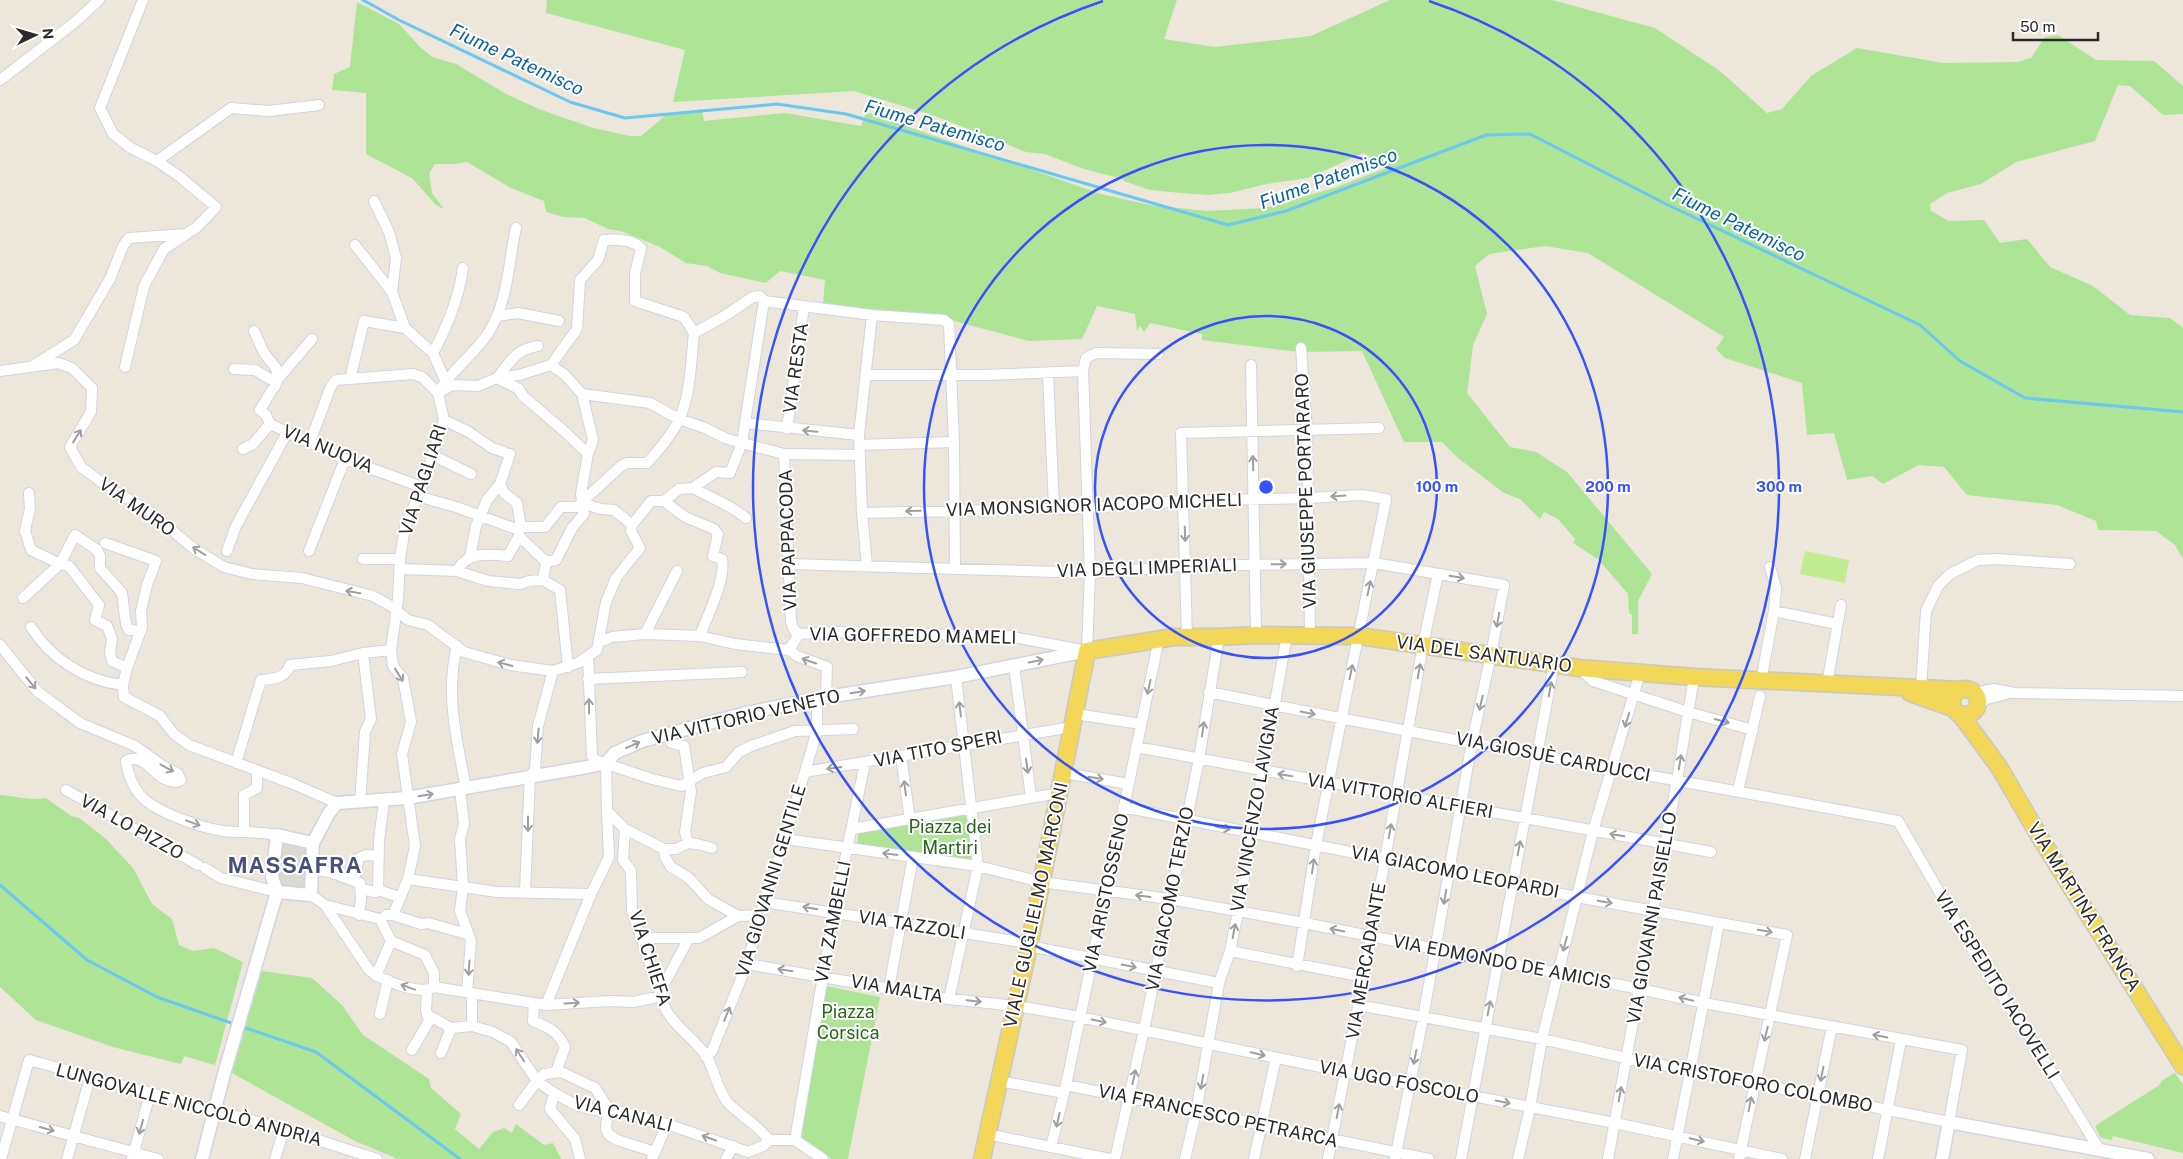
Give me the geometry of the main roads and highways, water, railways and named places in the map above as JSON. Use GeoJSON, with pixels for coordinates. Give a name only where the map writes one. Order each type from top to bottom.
{"type":"FeatureCollection","features":[{"type":"Feature","properties":{"kind":"main road","name":"VIA DEL SANTUARIO"},"geometry":{"type":"LineString","coordinates":[[1087,651],[1187,636],[1359,636],[1579,668],[1694,677],[1760,689],[1827,684],[1921,688],[1967,703]]}},
{"type":"Feature","properties":{"kind":"main road","name":"VIALE GUGLIELMO MARCONI"},"geometry":{"type":"LineString","coordinates":[[982,1159],[1029,946],[1087,651]]}},
{"type":"Feature","properties":{"kind":"main road","name":"VIA DEL SANTUARIO"},"geometry":{"type":"LineString","coordinates":[[1881,686],[1929,699],[1967,703]]}},
{"type":"Feature","properties":{"kind":"main road","name":"VIA MARTINA FRANCA"},"geometry":{"type":"LineString","coordinates":[[1967,703],[1987,748],[2041,839],[2183,1066]]}},
{"type":"Feature","properties":{"kind":"waterway","name":"Fiume Patemisco"},"geometry":{"type":"LineString","coordinates":[[363,0],[399,20],[570,102],[625,118],[777,104],[846,114],[1228,225],[1286,211],[1486,135],[1530,134],[1664,203],[1920,325],[1960,361],[2025,398],[2183,412]]}},
{"type":"Feature","properties":{"kind":"waterway"},"geometry":{"type":"LineString","coordinates":[[0,885],[87,960],[157,997],[234,1024]]}},
{"type":"Feature","properties":{"kind":"waterway"},"geometry":{"type":"LineString","coordinates":[[240,1026],[316,1052],[460,1159]]}},
{"type":"Feature","properties":{"kind":"district","name":"MASSAFRA"},"geometry":{"type":"Point","coordinates":[295,865]}},
{"type":"Feature","properties":{"kind":"park label","name":"Piazza dei Martiri"},"geometry":{"type":"Point","coordinates":[950,838]}},
{"type":"Feature","properties":{"kind":"park label","name":"Piazza Corsica"},"geometry":{"type":"Point","coordinates":[848,1022]}}]}
